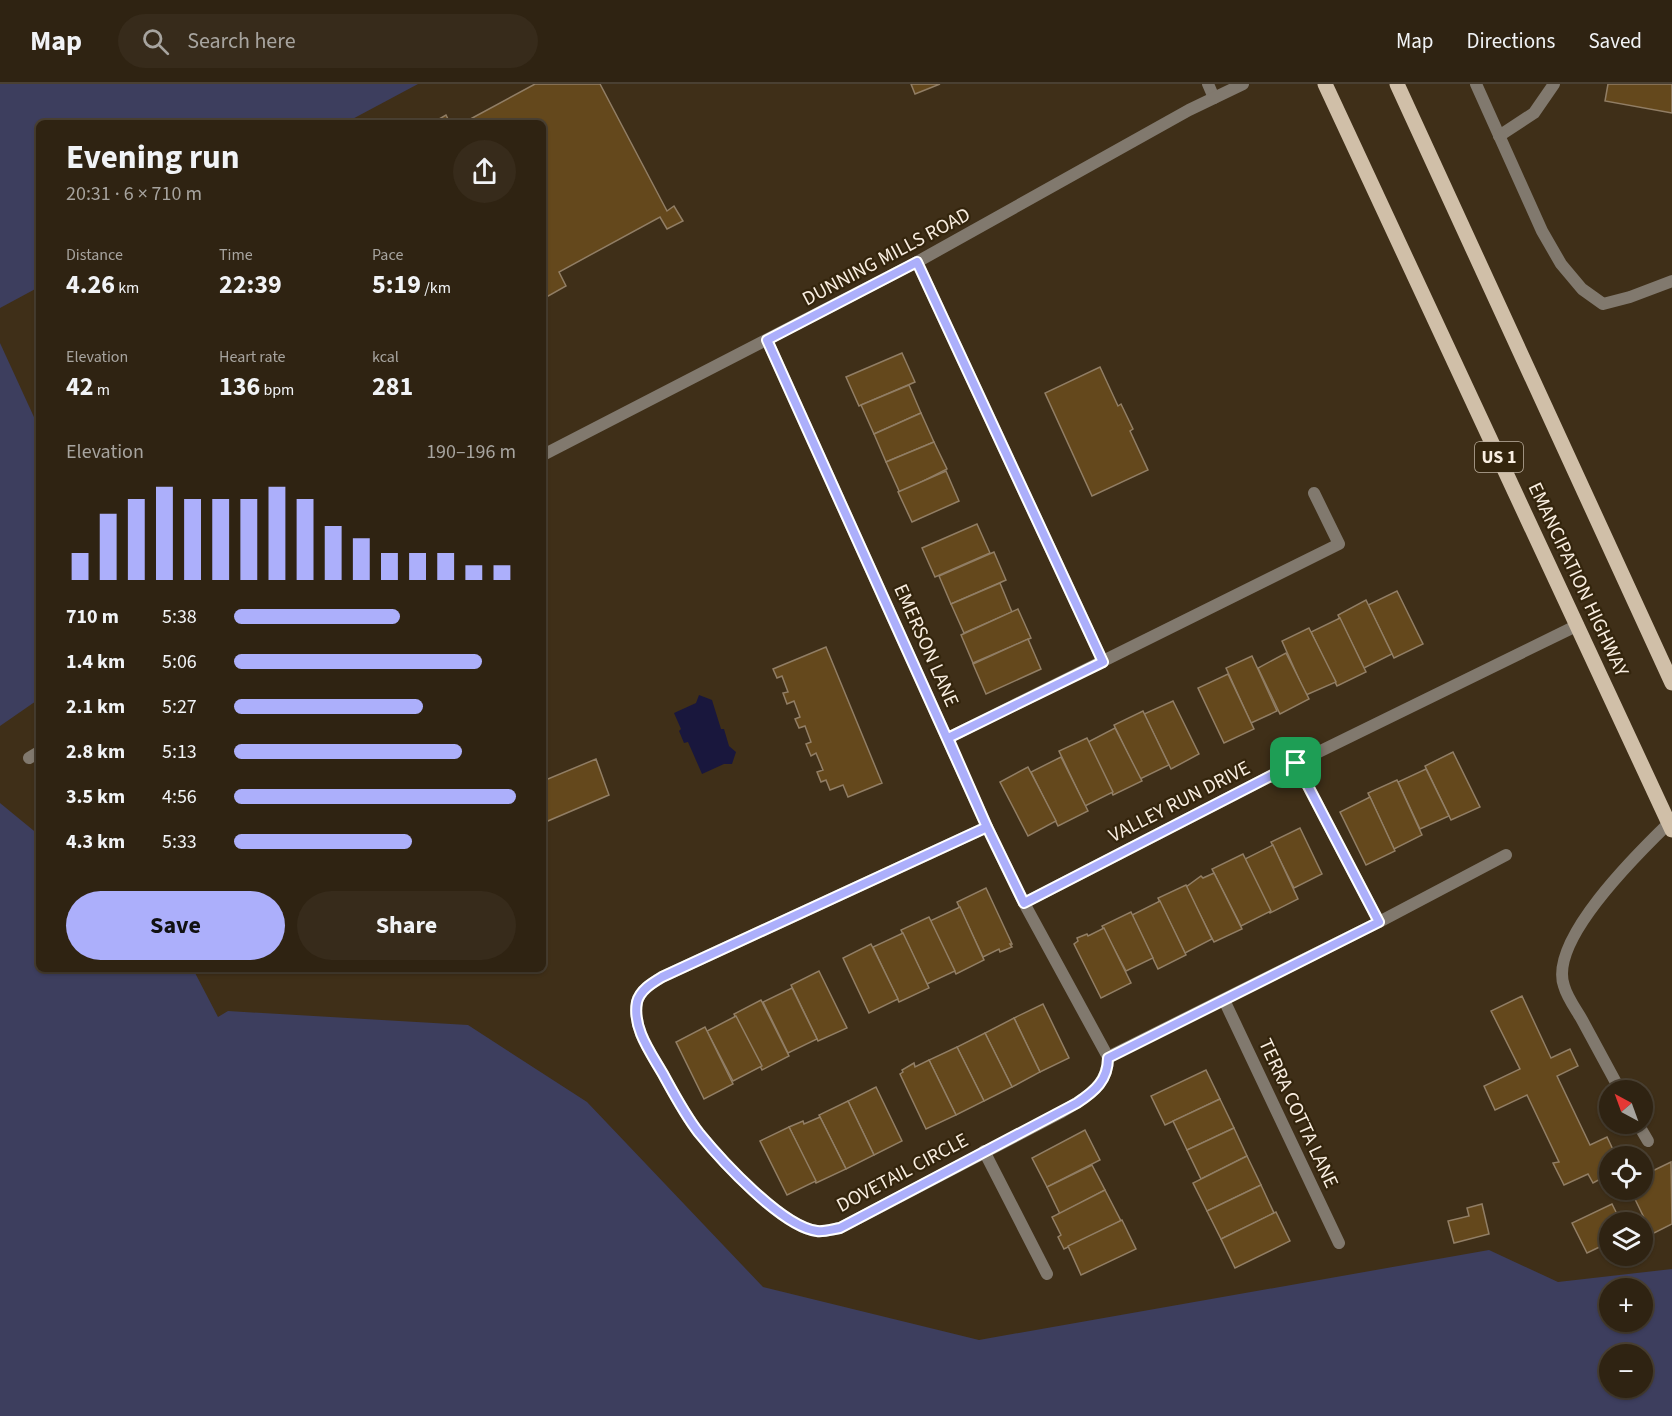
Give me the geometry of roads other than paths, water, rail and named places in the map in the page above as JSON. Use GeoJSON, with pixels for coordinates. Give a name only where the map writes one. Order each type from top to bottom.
{"type":"FeatureCollection","features":[{"type":"Feature","properties":{"kind":"main road","name":"EMANCIPATION HIGHWAY"},"geometry":{"type":"LineString","coordinates":[[1325,84],[1670,827]]}},
{"type":"Feature","properties":{"kind":"main road","name":"EMANCIPATION HIGHWAY"},"geometry":{"type":"LineString","coordinates":[[1397,84],[1672,683]]}},
{"type":"Feature","properties":{"kind":"street"},"geometry":{"type":"LineString","coordinates":[[1208,84],[1214,98]]}},
{"type":"Feature","properties":{"kind":"street","name":"DUNNING MILLS ROAD"},"geometry":{"type":"LineString","coordinates":[[546,453],[917,262],[1189,110],[1243,84]]}},
{"type":"Feature","properties":{"kind":"street"},"geometry":{"type":"LineString","coordinates":[[1476,84],[1542,231],[1561,264],[1582,289],[1603,304],[1630,297],[1672,281]]}},
{"type":"Feature","properties":{"kind":"street"},"geometry":{"type":"LineString","coordinates":[[1499,136],[1534,113],[1554,84]]}},
{"type":"Feature","properties":{"kind":"street"},"geometry":{"type":"LineString","coordinates":[[917,262],[1103,662]]}},
{"type":"Feature","properties":{"kind":"street","name":"EMERSON LANE"},"geometry":{"type":"LineString","coordinates":[[767,340],[987,827],[1024,903],[1108,1058]]}},
{"type":"Feature","properties":{"kind":"street"},"geometry":{"type":"LineString","coordinates":[[948,738],[1339,544],[1314,493]]}},
{"type":"Feature","properties":{"kind":"street","name":"VALLEY RUN DRIVE"},"geometry":{"type":"LineString","coordinates":[[1024,903],[1296,763],[1578,625]]}},
{"type":"Feature","properties":{"kind":"street"},"geometry":{"type":"LineString","coordinates":[[1296,763],[1379,922]]}},
{"type":"Feature","properties":{"kind":"street","name":"DOVETAIL CIRCLE"},"geometry":{"type":"LineString","coordinates":[[987,827],[662,977],[646,987],[637,1000],[637,1020],[646,1046],[697,1131],[723,1161],[763,1200],[799,1224],[818,1232],[840,1228],[1060,1113],[1093,1092],[1102,1082],[1108,1069],[1108,1058]]}},
{"type":"Feature","properties":{"kind":"street"},"geometry":{"type":"LineString","coordinates":[[1615,1080],[1563,985],[1562,965],[1568,945],[1602,895],[1634,857],[1670,827]]}},
{"type":"Feature","properties":{"kind":"street"},"geometry":{"type":"LineString","coordinates":[[1108,1058],[1379,922],[1506,855]]}},
{"type":"Feature","properties":{"kind":"street","name":"TERRA COTTA LANE"},"geometry":{"type":"LineString","coordinates":[[1224,1000],[1339,1243]]}},
{"type":"Feature","properties":{"kind":"street"},"geometry":{"type":"LineString","coordinates":[[1644,1134],[1648,1141]]}},
{"type":"Feature","properties":{"kind":"street"},"geometry":{"type":"LineString","coordinates":[[984,1151],[1047,1274]]}}]}
